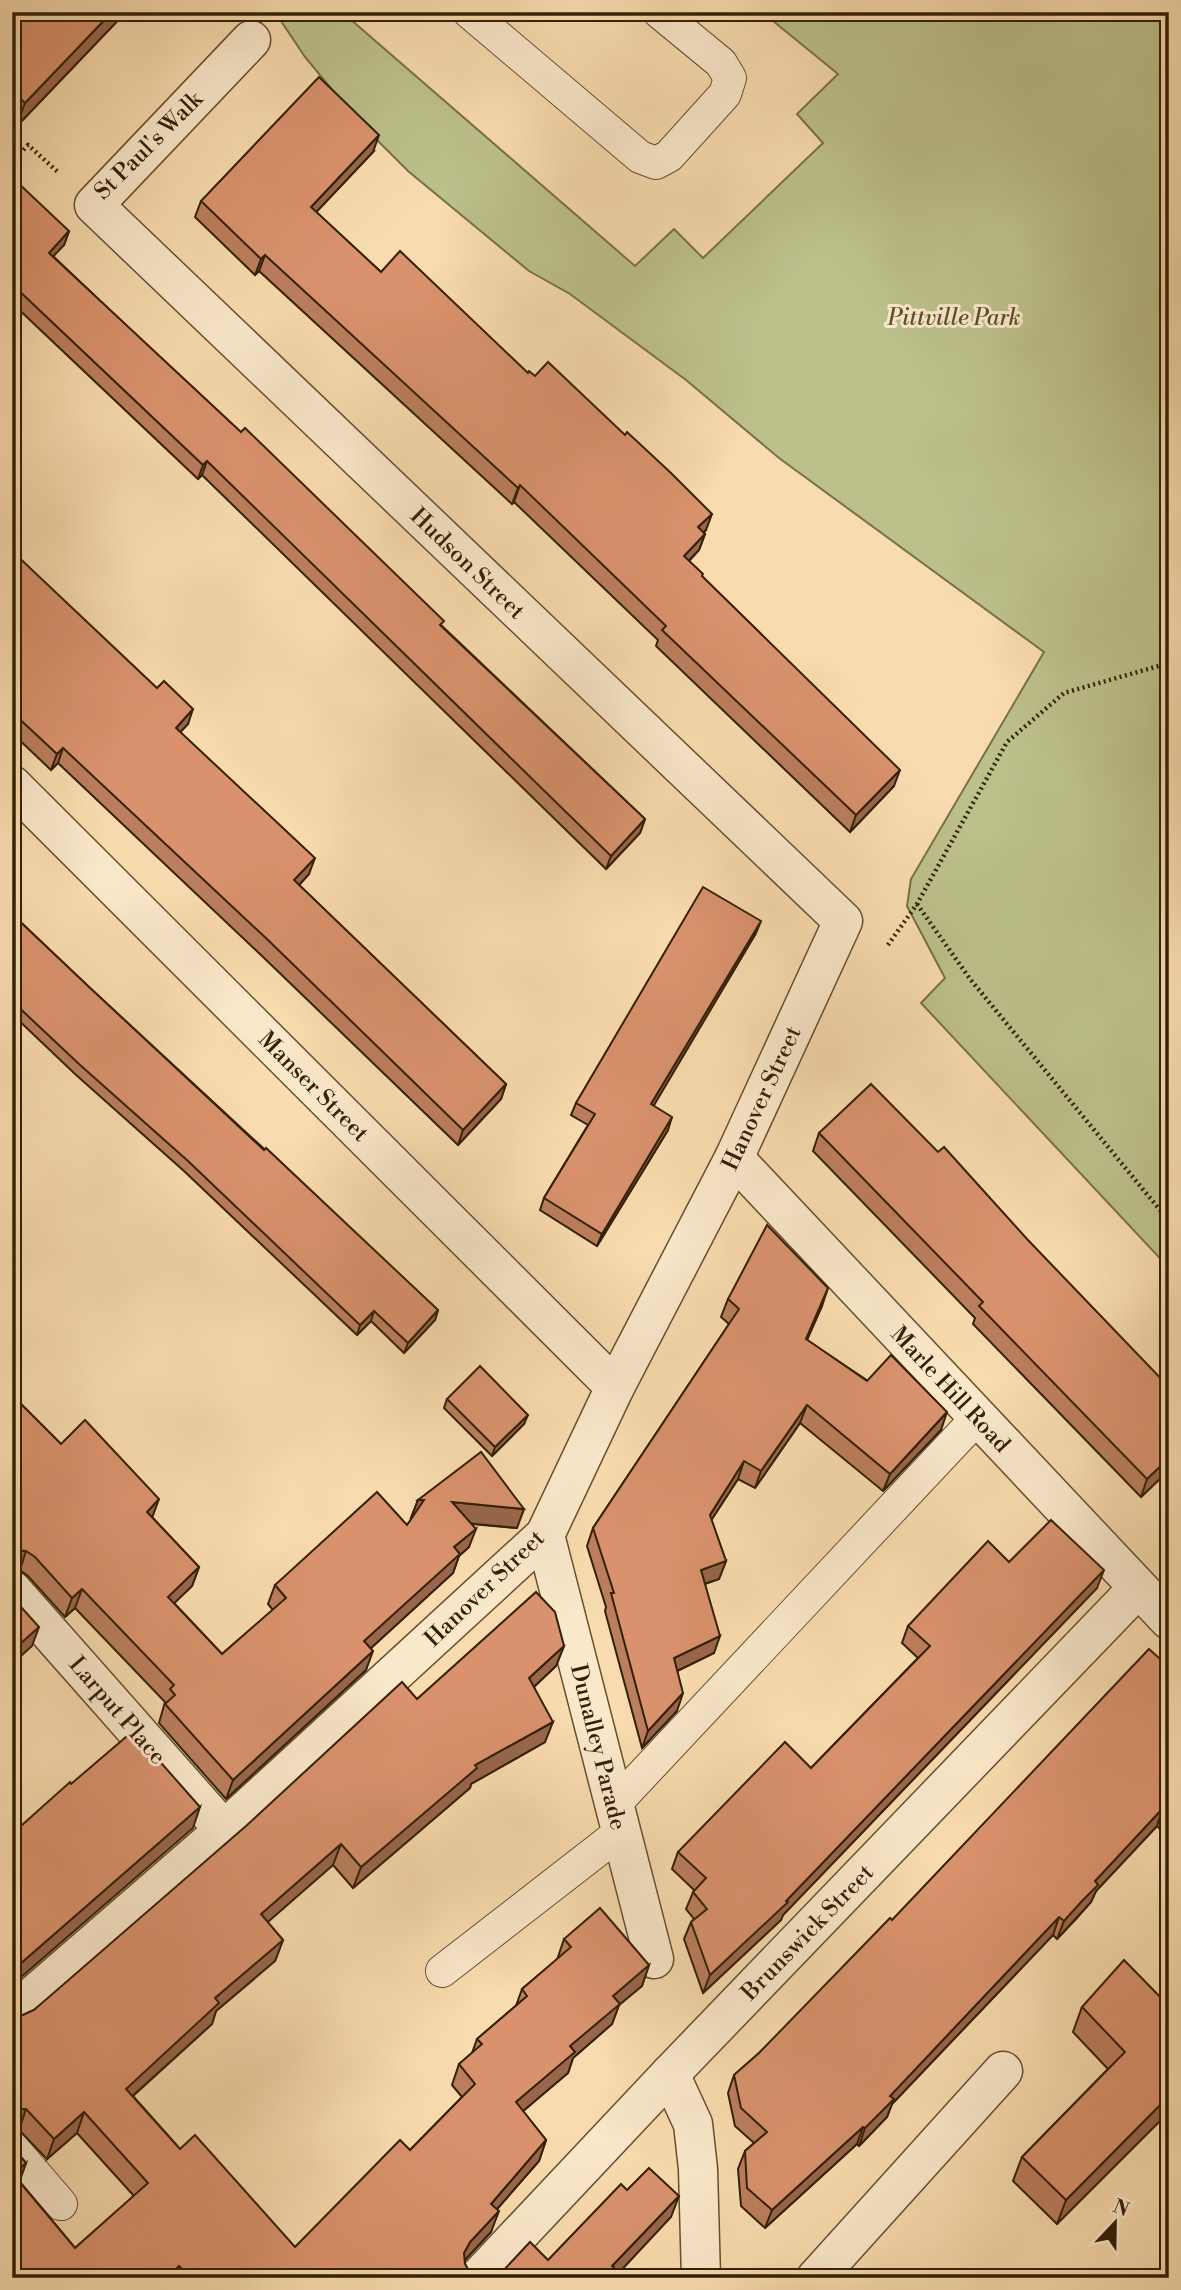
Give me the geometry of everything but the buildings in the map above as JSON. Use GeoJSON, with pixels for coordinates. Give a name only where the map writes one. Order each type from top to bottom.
{"type":"FeatureCollection","features":[{"type":"Feature","properties":{"kind":"street","name":"St Paul's Walk"},"geometry":{"type":"LineString","coordinates":[[94,205],[251,40]]}},
{"type":"Feature","properties":{"kind":"street","name":"Hudson Street"},"geometry":{"type":"LineString","coordinates":[[94,205],[843,921]]}},
{"type":"Feature","properties":{"kind":"street","name":"Manser Street"},"geometry":{"type":"LineString","coordinates":[[12,785],[615,1387]]}},
{"type":"Feature","properties":{"kind":"street","name":"Hanover Street"},"geometry":{"type":"LineString","coordinates":[[12,2014],[224,1830],[545,1535],[615,1387],[734,1158],[843,921]]}},
{"type":"Feature","properties":{"kind":"street","name":"Marle Hill Road"},"geometry":{"type":"LineString","coordinates":[[734,1158],[1169,1620]]}},
{"type":"Feature","properties":{"kind":"street","name":"Dunalley Parade"},"geometry":{"type":"LineString","coordinates":[[545,1535],[654,1959]]}},
{"type":"Feature","properties":{"kind":"street","name":"Brunswick Street"},"geometry":{"type":"LineString","coordinates":[[478,2278],[670,2074],[1138,1588]]}},
{"type":"Feature","properties":{"kind":"street","name":"Larput Place"},"geometry":{"type":"LineString","coordinates":[[12,1590],[224,1830]]}},
{"type":"Feature","properties":{"kind":"street"},"geometry":{"type":"LineString","coordinates":[[816,2278],[1003,2071]]}},
{"type":"Feature","properties":{"kind":"street"},"geometry":{"type":"LineString","coordinates":[[670,2074],[692,2124],[698,2169],[701,2278]]}},
{"type":"Feature","properties":{"kind":"lane"},"geometry":{"type":"LineString","coordinates":[[469,12],[640,157],[656,163],[669,156],[725,94],[730,78],[721,63],[659,12]]}},
{"type":"Feature","properties":{"kind":"lane"},"geometry":{"type":"LineString","coordinates":[[442,1971],[617,1818],[978,1417]]}},
{"type":"Feature","properties":{"kind":"lane"},"geometry":{"type":"LineString","coordinates":[[12,2147],[61,2204]]}},
{"type":"Feature","properties":{"kind":"path","name":"St Paul's Walk"},"geometry":{"type":"LineString","coordinates":[[12,162],[28,145],[94,205]]}},
{"type":"Feature","properties":{"kind":"path"},"geometry":{"type":"LineString","coordinates":[[843,921],[878,958],[917,904],[1007,742],[1064,693],[1169,663]]}},
{"type":"Feature","properties":{"kind":"path"},"geometry":{"type":"LineString","coordinates":[[917,904],[970,979],[1169,1221]]}},
{"type":"Feature","properties":{"kind":"green space","name":"Pittville Park"},"geometry":{"type":"Polygon","coordinates":[[[275,12],[342,12],[635,266],[674,229],[703,258],[823,143],[797,114],[838,74],[762,12],[1169,12],[1169,1268],[921,1003],[945,978],[907,906],[911,879],[1044,652],[779,458],[686,380],[570,294],[529,271],[408,171],[358,121],[305,57],[275,12]]]}}]}
